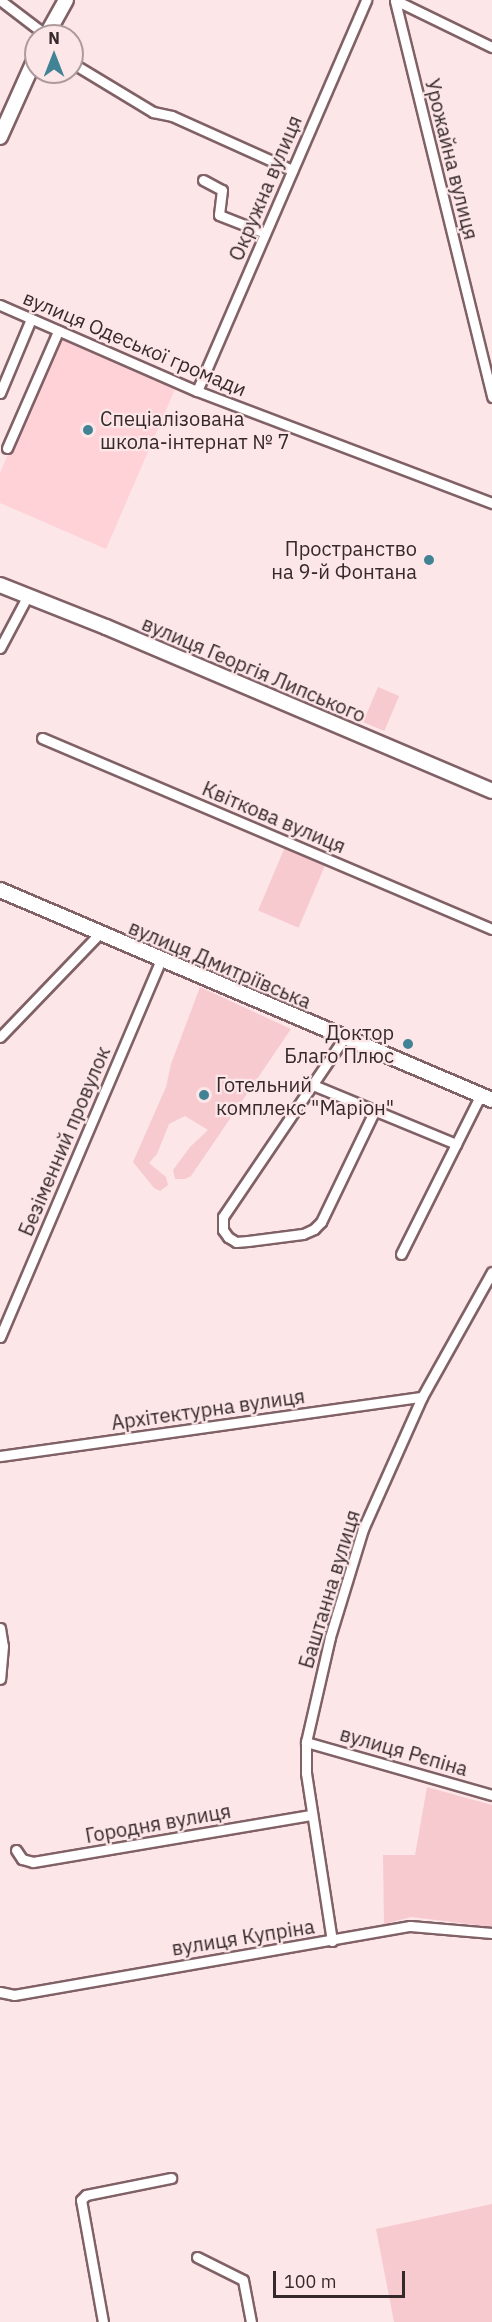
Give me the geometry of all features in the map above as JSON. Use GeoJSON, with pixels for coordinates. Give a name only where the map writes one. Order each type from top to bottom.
{"type":"FeatureCollection","features":[{"type":"Feature","properties":{"kind":"street"},"geometry":{"type":"LineString","coordinates":[[0,0],[31,24]]}},
{"type":"Feature","properties":{"kind":"street"},"geometry":{"type":"LineString","coordinates":[[51,24],[66,0]]}},
{"type":"Feature","properties":{"kind":"street","name":"Окружна вулиця"},"geometry":{"type":"LineString","coordinates":[[197,391],[366,0]]}},
{"type":"Feature","properties":{"kind":"street"},"geometry":{"type":"LineString","coordinates":[[395,0],[492,47]]}},
{"type":"Feature","properties":{"kind":"street","name":"Урожайна вулиця"},"geometry":{"type":"LineString","coordinates":[[395,0],[492,397]]}},
{"type":"Feature","properties":{"kind":"street"},"geometry":{"type":"LineString","coordinates":[[84,70],[153,112],[172,116],[292,170]]}},
{"type":"Feature","properties":{"kind":"street"},"geometry":{"type":"LineString","coordinates":[[0,137],[24,84]]}},
{"type":"Feature","properties":{"kind":"street"},"geometry":{"type":"LineString","coordinates":[[203,180],[222,190],[219,215],[265,233]]}},
{"type":"Feature","properties":{"kind":"street","name":"вулиця Одеської громади"},"geometry":{"type":"LineString","coordinates":[[0,305],[197,391],[492,503]]}},
{"type":"Feature","properties":{"kind":"street"},"geometry":{"type":"LineString","coordinates":[[0,393],[31,319]]}},
{"type":"Feature","properties":{"kind":"street"},"geometry":{"type":"LineString","coordinates":[[7,448],[58,330]]}},
{"type":"Feature","properties":{"kind":"street","name":"вулиця Георгія Липського"},"geometry":{"type":"LineString","coordinates":[[0,585],[106,627],[492,791]]}},
{"type":"Feature","properties":{"kind":"street"},"geometry":{"type":"LineString","coordinates":[[0,648],[27,597]]}},
{"type":"Feature","properties":{"kind":"street","name":"Квіткова вулиця"},"geometry":{"type":"LineString","coordinates":[[42,738],[492,929]]}},
{"type":"Feature","properties":{"kind":"street","name":"вулиця Дмитріївська"},"geometry":{"type":"LineString","coordinates":[[0,890],[486,1098]]}},
{"type":"Feature","properties":{"kind":"street"},"geometry":{"type":"LineString","coordinates":[[0,1037],[100,933]]}},
{"type":"Feature","properties":{"kind":"street","name":"Безіменний провулок"},"geometry":{"type":"LineString","coordinates":[[0,1337],[161,959]]}},
{"type":"Feature","properties":{"kind":"street"},"geometry":{"type":"LineString","coordinates":[[344,1038],[223,1217],[224,1230],[236,1242],[303,1234],[314,1229],[375,1110]]}},
{"type":"Feature","properties":{"kind":"street"},"geometry":{"type":"LineString","coordinates":[[313,1085],[456,1144]]}},
{"type":"Feature","properties":{"kind":"street"},"geometry":{"type":"LineString","coordinates":[[401,1254],[456,1144],[486,1098]]}},
{"type":"Feature","properties":{"kind":"street","name":"Баштанна вулиця"},"geometry":{"type":"LineString","coordinates":[[332,1941],[306,1773],[306,1742],[330,1636],[363,1529],[422,1397],[492,1272]]}},
{"type":"Feature","properties":{"kind":"street","name":"Архітектурна вулиця"},"geometry":{"type":"LineString","coordinates":[[0,1456],[422,1397]]}},
{"type":"Feature","properties":{"kind":"street"},"geometry":{"type":"LineString","coordinates":[[0,1628],[3,1646],[0,1679]]}},
{"type":"Feature","properties":{"kind":"street","name":"вулиця Рєпіна"},"geometry":{"type":"LineString","coordinates":[[306,1742],[492,1795]]}},
{"type":"Feature","properties":{"kind":"street","name":"Городня вулиця"},"geometry":{"type":"LineString","coordinates":[[16,1850],[22,1859],[33,1862],[312,1815]]}},
{"type":"Feature","properties":{"kind":"street","name":"вулиця Купріна"},"geometry":{"type":"LineString","coordinates":[[0,1992],[14,1995],[214,1958],[332,1941],[410,1926],[492,1933]]}},
{"type":"Feature","properties":{"kind":"street"},"geometry":{"type":"LineString","coordinates":[[103,2322],[81,2200],[86,2195],[171,2178]]}},
{"type":"Feature","properties":{"kind":"street"},"geometry":{"type":"LineString","coordinates":[[197,2257],[243,2280],[251,2322]]}},
{"type":"Feature","properties":{"kind":"shaded area","name":"Спеціалізована школа-інтернат № 7"},"geometry":{"type":"Polygon","coordinates":[[[58,336],[176,387],[106,549],[0,503],[0,473],[58,336]]]}},
{"type":"Feature","properties":{"kind":"shaded area"},"geometry":{"type":"Polygon","coordinates":[[[378,687],[399,696],[384,731],[363,722],[378,687]]]}},
{"type":"Feature","properties":{"kind":"shaded area"},"geometry":{"type":"Polygon","coordinates":[[[285,847],[326,864],[299,928],[258,911],[285,847]]]}},
{"type":"Feature","properties":{"kind":"shaded area"},"geometry":{"type":"Polygon","coordinates":[[[200,987],[291,1029],[191,1176],[185,1179],[175,1179],[173,1170],[190,1147],[208,1130],[185,1116],[169,1124],[157,1154],[149,1163],[166,1177],[168,1185],[160,1191],[154,1188],[133,1162],[166,1087],[171,1064],[200,987]]]}},
{"type":"Feature","properties":{"kind":"shaded area"},"geometry":{"type":"Polygon","coordinates":[[[427,1787],[492,1805],[492,1927],[411,1917],[384,1924],[383,1855],[415,1855],[427,1787]]]}},
{"type":"Feature","properties":{"kind":"shaded area"},"geometry":{"type":"Polygon","coordinates":[[[492,2204],[492,2322],[394,2322],[376,2229],[492,2204]]]}},
{"type":"Feature","properties":{"kind":"place","name":"Спеціалізована школа-інтернат № 7"},"geometry":{"type":"Point","coordinates":[88,430]}},
{"type":"Feature","properties":{"kind":"place","name":"Пространство на 9-й Фонтана"},"geometry":{"type":"Point","coordinates":[429,560]}},
{"type":"Feature","properties":{"kind":"place","name":"Доктор Благо Плюс"},"geometry":{"type":"Point","coordinates":[408,1044]}},
{"type":"Feature","properties":{"kind":"place","name":"Готельний комплекс \"Маріон\""},"geometry":{"type":"Point","coordinates":[204,1095]}}]}
